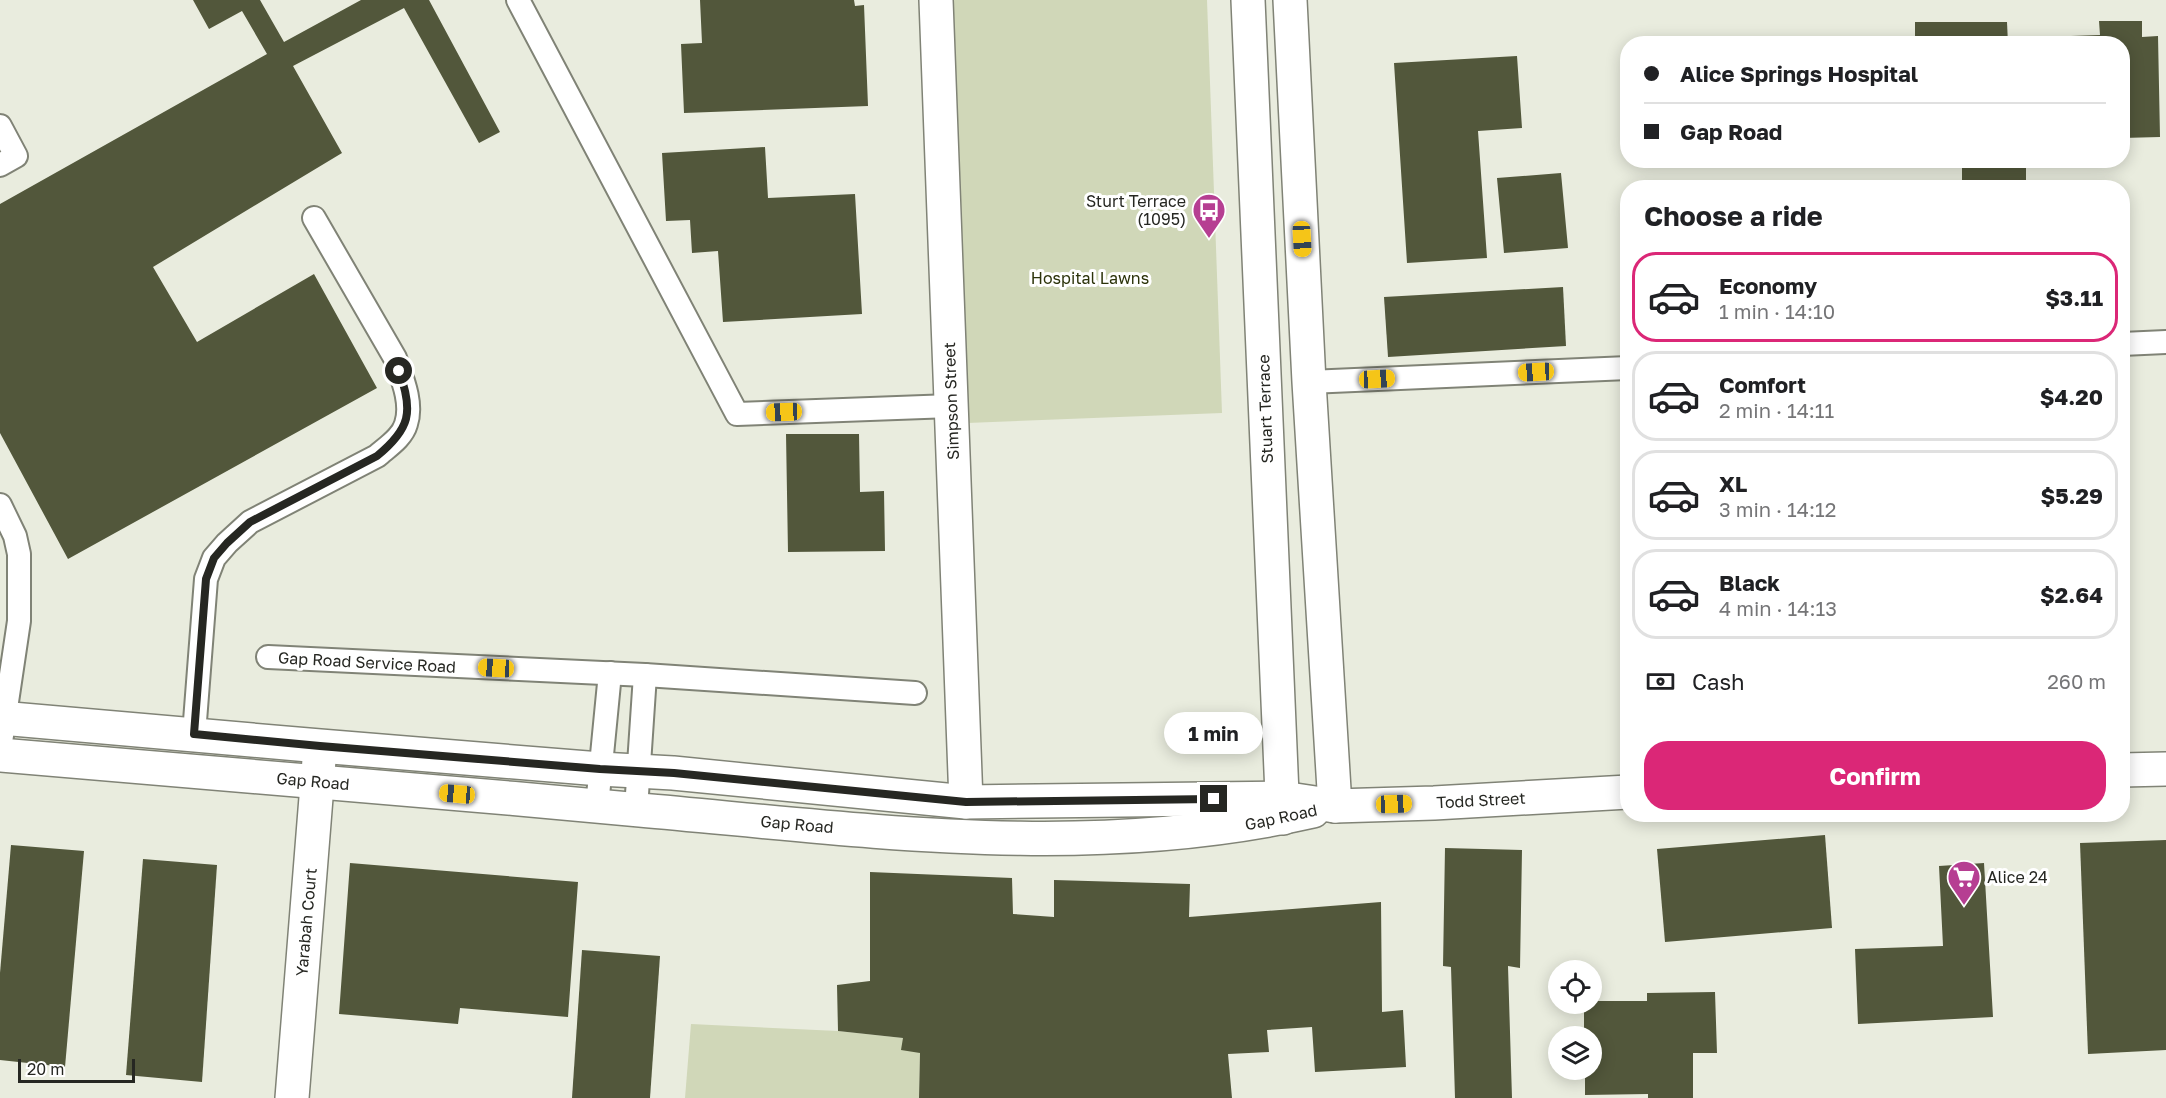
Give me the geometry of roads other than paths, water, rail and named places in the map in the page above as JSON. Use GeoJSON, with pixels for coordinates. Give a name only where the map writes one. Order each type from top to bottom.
{"type":"FeatureCollection","features":[{"type":"Feature","properties":{"kind":"street","name":"Simpson Street"},"geometry":{"type":"LineString","coordinates":[[936,0],[966,802]]}},
{"type":"Feature","properties":{"kind":"street","name":"Stuart Terrace"},"geometry":{"type":"LineString","coordinates":[[1248,0],[1282,808]]}},
{"type":"Feature","properties":{"kind":"street"},"geometry":{"type":"LineString","coordinates":[[1290,0],[1309,382],[1335,806]]}},
{"type":"Feature","properties":{"kind":"street","name":"Gap Road"},"geometry":{"type":"LineString","coordinates":[[2,729],[194,734],[638,771],[966,802],[1282,808],[1335,806]]}},
{"type":"Feature","properties":{"kind":"street"},"geometry":{"type":"LineString","coordinates":[[192,771],[194,734]]}},
{"type":"Feature","properties":{"kind":"street","name":"Yarabah Court"},"geometry":{"type":"LineString","coordinates":[[292,1098],[320,746]]}},
{"type":"Feature","properties":{"kind":"street","name":"Gap Road"},"geometry":{"type":"LineString","coordinates":[[0,755],[872,831],[997,839],[1079,840],[1211,831],[1282,808]]}},
{"type":"Feature","properties":{"kind":"street"},"geometry":{"type":"LineString","coordinates":[[2130,770],[2166,769]]}},
{"type":"Feature","properties":{"kind":"street","name":"Todd Street"},"geometry":{"type":"LineString","coordinates":[[1335,806],[1620,792]]}},
{"type":"Feature","properties":{"kind":"lane"},"geometry":{"type":"LineString","coordinates":[[518,0],[737,414],[951,406]]}},
{"type":"Feature","properties":{"kind":"lane"},"geometry":{"type":"LineString","coordinates":[[0,126],[16,156],[0,165]]}},
{"type":"Feature","properties":{"kind":"lane"},"geometry":{"type":"LineString","coordinates":[[194,734],[206,579],[214,558],[250,522],[377,456],[395,441],[406,425],[408,404],[404,383],[395,358],[314,218]]}},
{"type":"Feature","properties":{"kind":"lane"},"geometry":{"type":"LineString","coordinates":[[2130,344],[2166,342]]}},
{"type":"Feature","properties":{"kind":"lane"},"geometry":{"type":"LineString","coordinates":[[1309,382],[1620,368]]}},
{"type":"Feature","properties":{"kind":"lane"},"geometry":{"type":"LineString","coordinates":[[0,505],[7,530],[19,554],[10,620],[2,729]]}},
{"type":"Feature","properties":{"kind":"lane","name":"Gap Road Service Road"},"geometry":{"type":"LineString","coordinates":[[268,657],[610,673],[915,693]]}},
{"type":"Feature","properties":{"kind":"lane"},"geometry":{"type":"LineString","coordinates":[[597,806],[610,673]]}},
{"type":"Feature","properties":{"kind":"lane"},"geometry":{"type":"LineString","coordinates":[[636,809],[645,675]]}},
{"type":"Feature","properties":{"kind":"place","name":"Sturt Terrace (1095)"},"geometry":{"type":"Point","coordinates":[1209,239]}},
{"type":"Feature","properties":{"kind":"place","name":"Alice 24"},"geometry":{"type":"Point","coordinates":[1964,906]}},
{"type":"Feature","properties":{"kind":"park label","name":"Hospital Lawns"},"geometry":{"type":"Point","coordinates":[1090,278]}}]}
